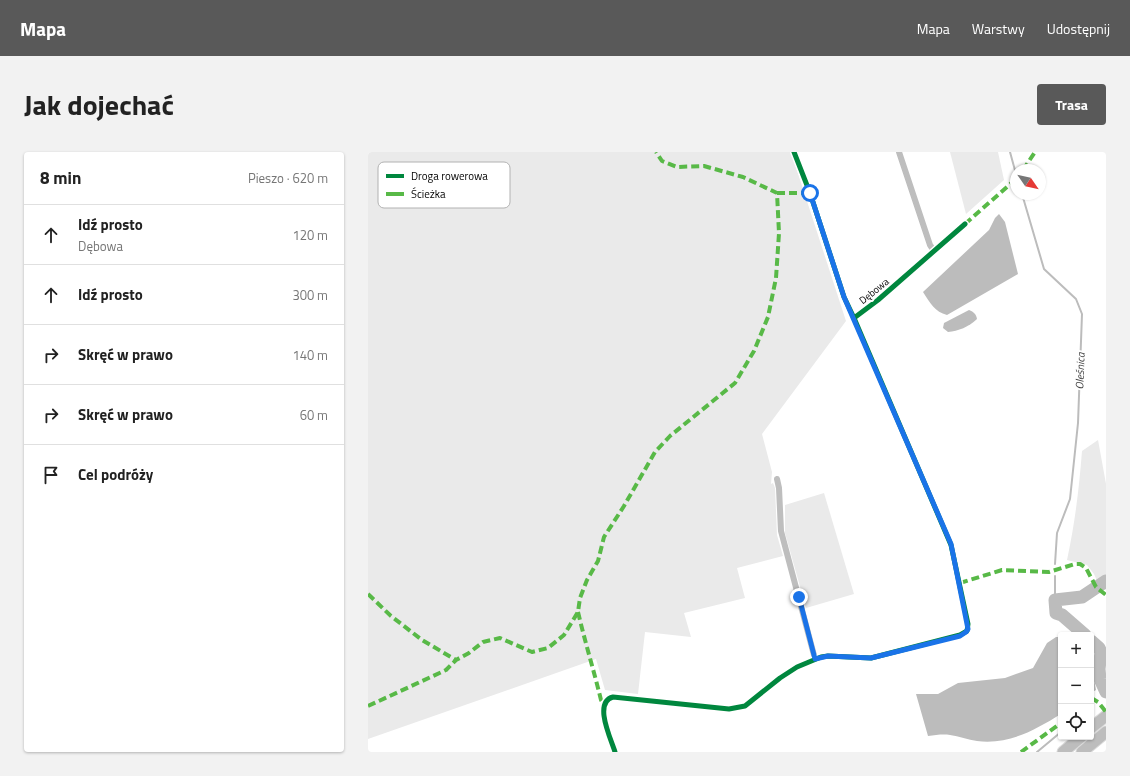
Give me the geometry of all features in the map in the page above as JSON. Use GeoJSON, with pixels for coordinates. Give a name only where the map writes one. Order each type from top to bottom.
{"type":"FeatureCollection","features":[{"type":"Feature","properties":{"kind":"highway"},"geometry":{"type":"LineString","coordinates":[[1082,752],[1106,732]]}},
{"type":"Feature","properties":{"kind":"highway"},"geometry":{"type":"LineString","coordinates":[[1063,752],[1077,740]]}},
{"type":"Feature","properties":{"kind":"street","name":"Dębowa"},"geometry":{"type":"LineString","coordinates":[[794,152],[810,193],[844,297],[854,318],[878,300],[965,224]]}},
{"type":"Feature","properties":{"kind":"street"},"geometry":{"type":"LineString","coordinates":[[899,152],[930,245],[934,251]]}},
{"type":"Feature","properties":{"kind":"street"},"geometry":{"type":"LineString","coordinates":[[615,752],[603,712],[604,705],[610,698],[613,697],[729,709],[743,707],[792,670],[815,659],[828,656],[871,658],[960,636],[968,629],[951,544],[854,318]]}},
{"type":"Feature","properties":{"kind":"street"},"geometry":{"type":"LineString","coordinates":[[777,479],[779,488],[781,530],[815,659]]}},
{"type":"Feature","properties":{"kind":"shaded area"},"geometry":{"type":"Polygon","coordinates":[[[368,152],[791,152],[846,321],[762,434],[772,472],[771,484],[773,483],[775,488],[777,535],[783,556],[737,568],[745,598],[684,613],[691,637],[645,632],[638,694],[605,690],[596,659],[368,739],[368,152]]]}},
{"type":"Feature","properties":{"kind":"shaded area"},"geometry":{"type":"Polygon","coordinates":[[[950,152],[998,152],[1004,180],[966,214],[950,152]]]}},
{"type":"Feature","properties":{"kind":"shaded area"},"geometry":{"type":"Polygon","coordinates":[[[999,214],[1005,222],[1018,274],[947,315],[939,312],[923,292],[989,230],[995,218],[999,214]]]}},
{"type":"Feature","properties":{"kind":"shaded area"},"geometry":{"type":"Polygon","coordinates":[[[969,310],[974,313],[977,319],[970,324],[959,330],[948,332],[943,328],[944,323],[969,310]]]}},
{"type":"Feature","properties":{"kind":"shaded area"},"geometry":{"type":"Polygon","coordinates":[[[1098,440],[1106,484],[1106,590],[1098,583],[1094,574],[1087,565],[1067,560],[1080,479],[1082,451],[1098,440]]]}},
{"type":"Feature","properties":{"kind":"shaded area"},"geometry":{"type":"Polygon","coordinates":[[[824,493],[854,594],[806,608],[785,533],[785,505],[824,493]]]}},
{"type":"Feature","properties":{"kind":"shaded area"},"geometry":{"type":"Polygon","coordinates":[[[1058,637],[1058,716],[1031,731],[1000,741],[977,741],[947,735],[928,736],[916,694],[938,694],[958,683],[1005,678],[1033,668],[1047,643],[1058,637]]]}},
{"type":"Feature","properties":{"kind":"shaded area"},"geometry":{"type":"Polygon","coordinates":[[[1094,679],[1096,690],[1094,691],[1094,679]]]}},
{"type":"Feature","properties":{"kind":"waterway","name":"Oleśnica"},"geometry":{"type":"LineString","coordinates":[[1010,152],[1013,164]]}},
{"type":"Feature","properties":{"kind":"waterway","name":"Oleśnica"},"geometry":{"type":"LineString","coordinates":[[1024,200],[1044,269],[1076,299],[1082,314],[1078,423],[1070,499],[1057,533],[1055,564]]}},
{"type":"Feature","properties":{"kind":"waterway","name":"Oleśnica"},"geometry":{"type":"LineString","coordinates":[[1055,576],[1055,600]]}},
{"type":"Feature","properties":{"kind":"waterway","name":"Oleśnica"},"geometry":{"type":"LineString","coordinates":[[1082,632],[1062,615],[1056,613],[1055,600],[1082,597],[1106,581]]}},
{"type":"Feature","properties":{"kind":"waterway","name":"Oleśnica"},"geometry":{"type":"LineString","coordinates":[[1094,644],[1101,652],[1099,669],[1100,679],[1106,692]]}},
{"type":"Feature","properties":{"kind":"waterway"},"geometry":{"type":"LineString","coordinates":[[1037,752],[1058,734]]}},
{"type":"Feature","properties":{"kind":"marked path"},"geometry":{"type":"LineString","coordinates":[[368,706],[446,670],[456,660],[469,653],[483,642],[500,638],[532,652],[548,648],[564,635],[578,612],[580,598],[587,580],[598,561],[604,537],[624,506],[655,452],[670,436],[735,383],[754,351],[768,317],[776,278],[779,233],[777,193],[743,177],[704,166],[677,167],[662,161],[656,152]]}},
{"type":"Feature","properties":{"kind":"marked path"},"geometry":{"type":"LineString","coordinates":[[1027,164],[1035,152]]}},
{"type":"Feature","properties":{"kind":"marked path"},"geometry":{"type":"LineString","coordinates":[[965,224],[1010,184]]}},
{"type":"Feature","properties":{"kind":"marked path"},"geometry":{"type":"LineString","coordinates":[[777,193],[810,193]]}},
{"type":"Feature","properties":{"kind":"marked path"},"geometry":{"type":"LineString","coordinates":[[960,583],[1002,570],[1049,572],[1075,564],[1080,564],[1086,568],[1096,587],[1106,595]]}},
{"type":"Feature","properties":{"kind":"marked path"},"geometry":{"type":"LineString","coordinates":[[368,594],[391,616],[422,640],[456,660]]}},
{"type":"Feature","properties":{"kind":"marked path"},"geometry":{"type":"LineString","coordinates":[[578,612],[601,700],[604,705]]}},
{"type":"Feature","properties":{"kind":"marked path"},"geometry":{"type":"LineString","coordinates":[[1094,700],[1098,702],[1106,712]]}},
{"type":"Feature","properties":{"kind":"marked path"},"geometry":{"type":"LineString","coordinates":[[1021,752],[1058,725]]}},
{"type":"Feature","properties":{"kind":"cycle path"},"geometry":{"type":"LineString","coordinates":[[794,152],[810,193],[844,297],[854,318],[878,300],[965,224]]}},
{"type":"Feature","properties":{"kind":"cycle path"},"geometry":{"type":"LineString","coordinates":[[615,752],[607,730],[604,713],[604,706],[607,700],[613,697],[729,709],[745,706],[780,678],[797,667],[821,657],[871,658],[960,635],[967,631],[968,624],[951,545],[854,318]]}},
{"type":"Feature","properties":{"kind":"route"},"geometry":{"type":"LineString","coordinates":[[799,597],[815,659],[828,656],[866,659],[960,636],[968,629],[951,544],[938,518],[925,484],[844,297],[810,193]]}}]}
